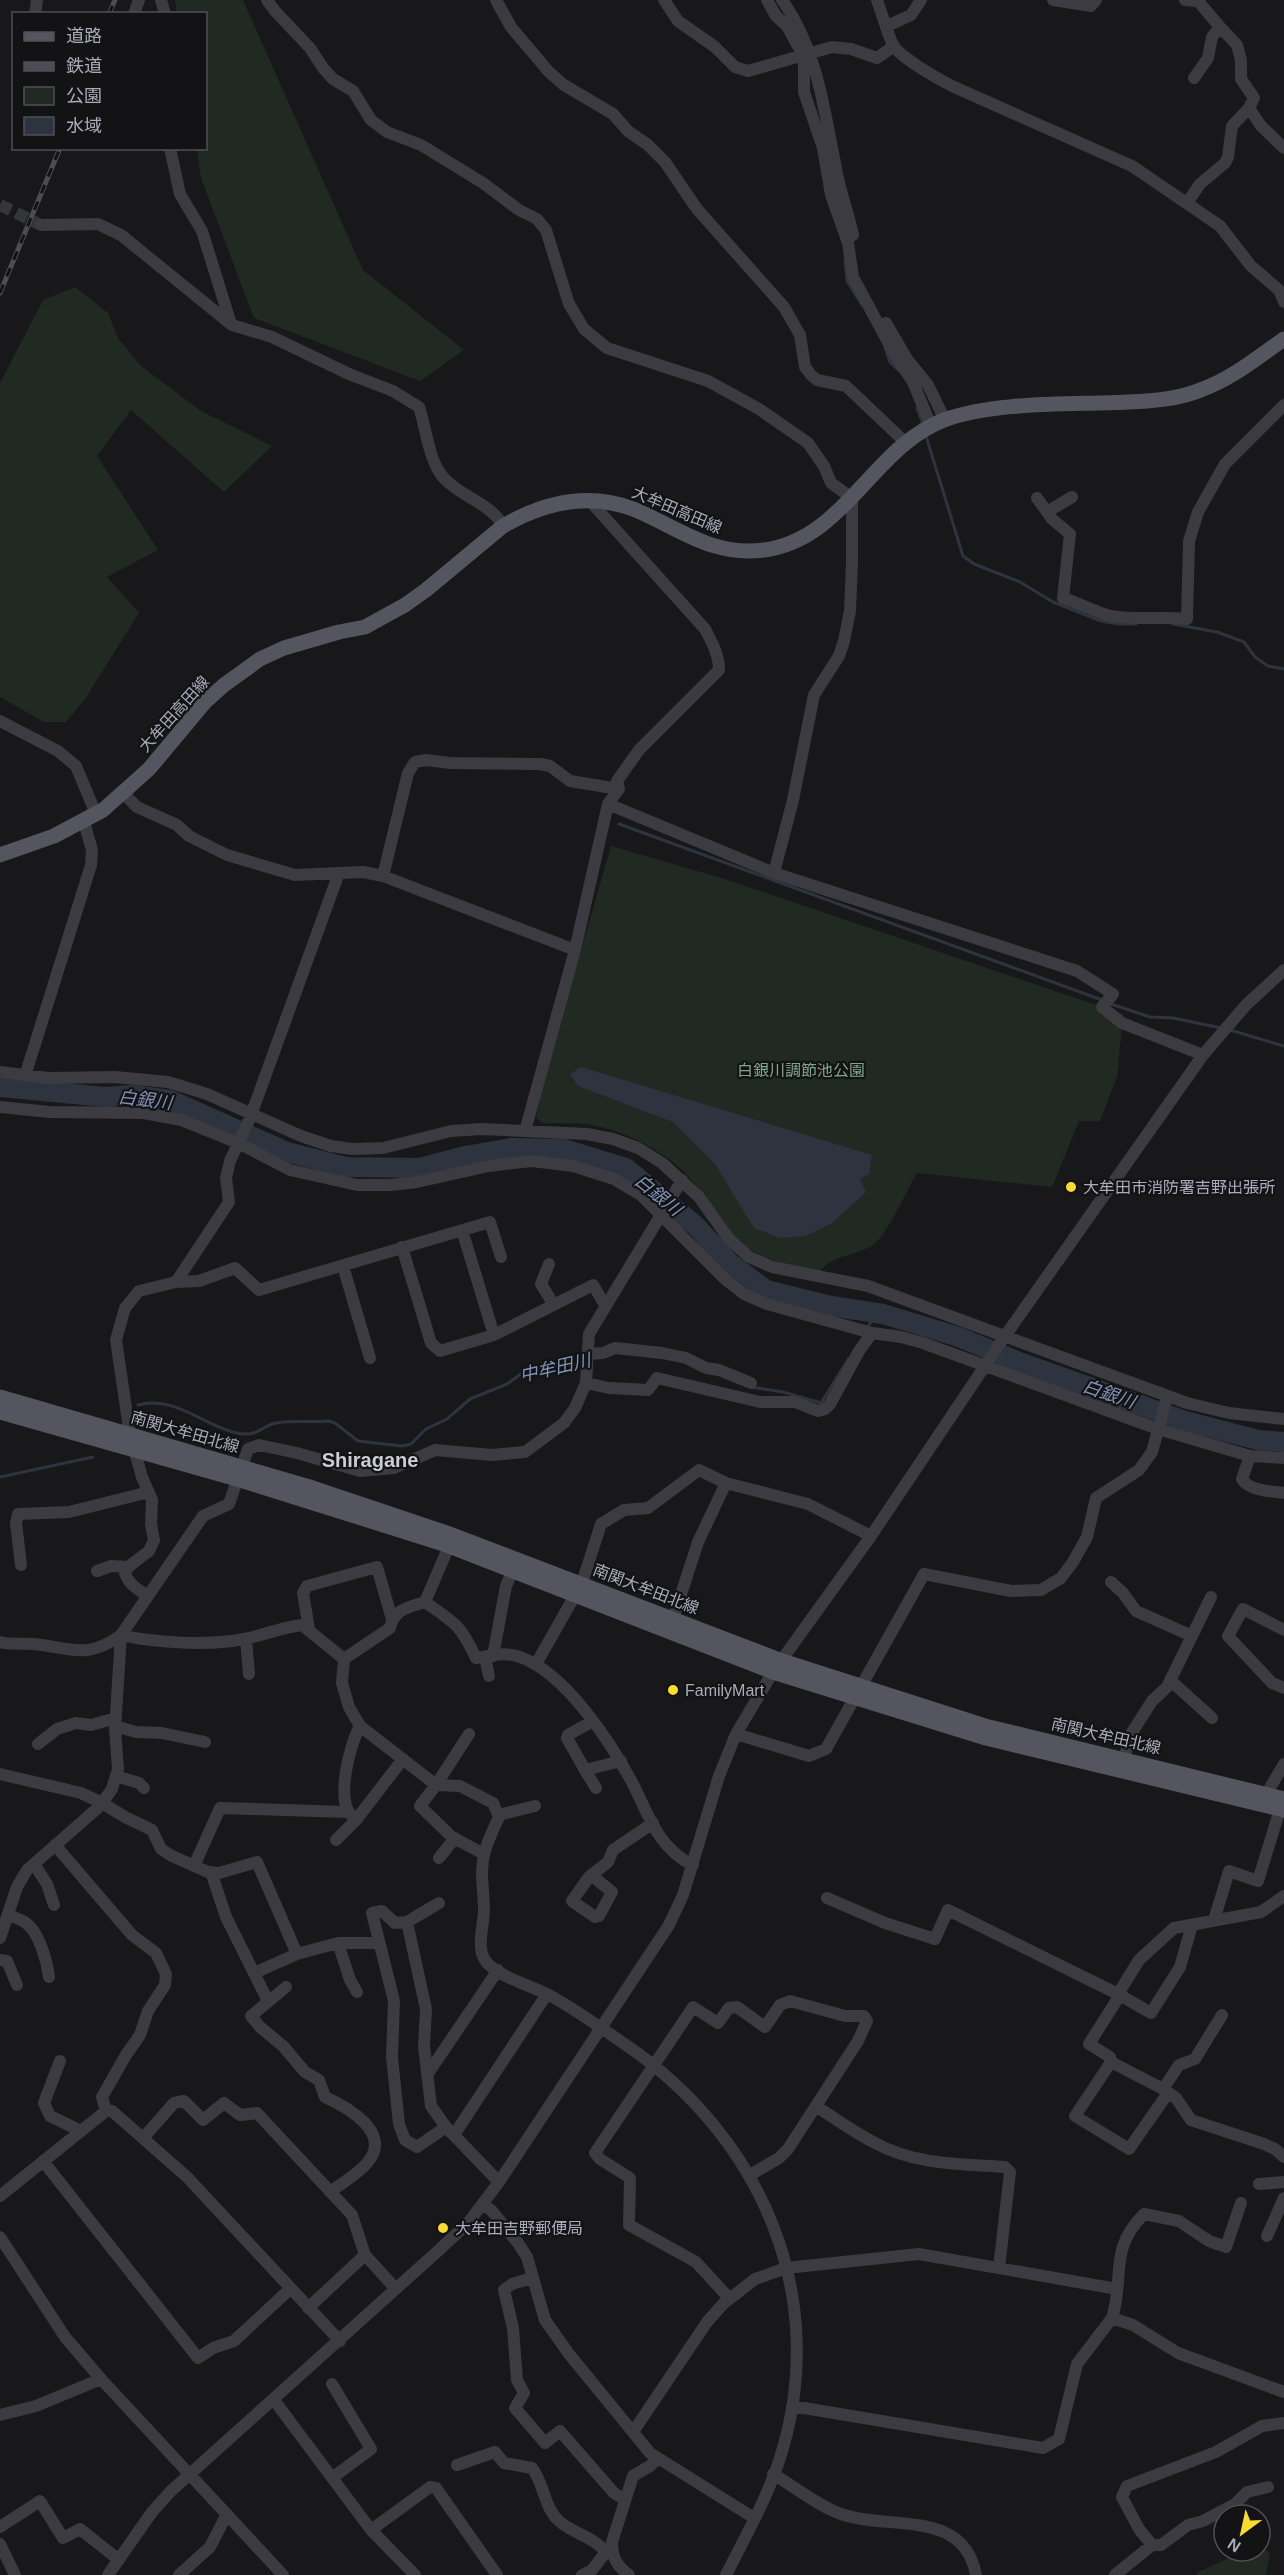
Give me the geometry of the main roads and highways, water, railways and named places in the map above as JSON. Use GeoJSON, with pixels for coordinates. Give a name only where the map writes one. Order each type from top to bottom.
{"type":"FeatureCollection","features":[{"type":"Feature","properties":{"kind":"main road","name":"大牟田高田線"},"geometry":{"type":"LineString","coordinates":[[0,855],[18,850],[90,818],[123,793],[149,769],[205,702],[260,659],[284,648],[365,627],[426,590],[503,526],[519,517],[569,501],[589,500],[634,510],[698,542],[721,548],[765,550],[804,537],[829,519],[905,442],[945,420],[980,409],[1161,400],[1202,390],[1229,377],[1284,339]]}},
{"type":"Feature","properties":{"kind":"main road","name":"南関大牟田北線"},"geometry":{"type":"LineString","coordinates":[[0,1397],[132,1443]]}},
{"type":"Feature","properties":{"kind":"main road","name":"南関大牟田北線"},"geometry":{"type":"LineString","coordinates":[[0,1412],[132,1443],[239,1473],[513,1570],[578,1588],[673,1619],[777,1666]]}},
{"type":"Feature","properties":{"kind":"main road","name":"南関大牟田北線"},"geometry":{"type":"LineString","coordinates":[[239,1473],[313,1488],[436,1530],[777,1666],[857,1691],[985,1726],[1267,1793],[1283,1806]]}},
{"type":"Feature","properties":{"kind":"main road","name":"南関大牟田北線"},"geometry":{"type":"LineString","coordinates":[[857,1691],[986,1738],[1283,1806]]}},
{"type":"Feature","properties":{"kind":"water"},"geometry":{"type":"Polygon","coordinates":[[[581,1067],[872,1155],[869,1174],[860,1179],[866,1192],[831,1224],[805,1236],[780,1238],[754,1228],[715,1164],[673,1122],[578,1086],[570,1074],[581,1067]]]}},
{"type":"Feature","properties":{"kind":"waterway"},"geometry":{"type":"LineString","coordinates":[[845,259],[847,281],[862,305]]}},
{"type":"Feature","properties":{"kind":"waterway"},"geometry":{"type":"LineString","coordinates":[[885,348],[890,362],[898,370]]}},
{"type":"Feature","properties":{"kind":"waterway"},"geometry":{"type":"LineString","coordinates":[[917,408],[923,424]]}},
{"type":"Feature","properties":{"kind":"waterway"},"geometry":{"type":"LineString","coordinates":[[926,436],[963,556],[974,564],[1020,582],[1053,602],[1101,621],[1136,624]]}},
{"type":"Feature","properties":{"kind":"waterway"},"geometry":{"type":"LineString","coordinates":[[1173,624],[1217,632],[1244,642],[1255,657],[1268,666],[1284,669]]}},
{"type":"Feature","properties":{"kind":"waterway"},"geometry":{"type":"LineString","coordinates":[[619,824],[1102,1000]]}},
{"type":"Feature","properties":{"kind":"waterway"},"geometry":{"type":"LineString","coordinates":[[1111,1004],[1150,1017],[1173,1018],[1221,1028]]}},
{"type":"Feature","properties":{"kind":"waterway"},"geometry":{"type":"LineString","coordinates":[[1230,1030],[1284,1046]]}},
{"type":"Feature","properties":{"kind":"waterway","name":"白銀川"},"geometry":{"type":"LineString","coordinates":[[0,1087],[105,1097],[132,1095],[170,1100],[287,1152],[346,1167],[420,1168],[465,1156],[511,1148],[564,1149],[626,1168],[696,1226],[730,1263],[766,1290],[831,1306],[883,1314],[959,1337],[1019,1362],[1185,1421],[1258,1440],[1284,1442]]}},
{"type":"Feature","properties":{"kind":"waterway","name":"中牟田川"},"geometry":{"type":"LineString","coordinates":[[868,1327],[876,1313]]}},
{"type":"Feature","properties":{"kind":"waterway","name":"中牟田川"},"geometry":{"type":"LineString","coordinates":[[751,1387],[783,1392],[821,1403],[849,1358]]}},
{"type":"Feature","properties":{"kind":"waterway","name":"中牟田川"},"geometry":{"type":"LineString","coordinates":[[138,1405],[166,1404],[217,1426],[243,1434],[278,1423],[328,1421],[335,1423],[358,1441],[402,1446],[411,1444],[426,1429],[447,1419],[470,1399],[507,1384],[525,1371],[585,1362]]}},
{"type":"Feature","properties":{"kind":"waterway","name":"中牟田川"},"geometry":{"type":"LineString","coordinates":[[0,1477],[93,1457]]}},
{"type":"Feature","properties":{"kind":"tunnel"},"geometry":{"type":"LineString","coordinates":[[0,205],[41,225]]}},
{"type":"Feature","properties":{"kind":"railway"},"geometry":{"type":"LineString","coordinates":[[110,12],[115,0]]}},
{"type":"Feature","properties":{"kind":"railway"},"geometry":{"type":"LineString","coordinates":[[0,293],[59,150]]}},
{"type":"Feature","properties":{"kind":"place","name":"大牟田市消防署吉野出張所"},"geometry":{"type":"Point","coordinates":[1071,1187]}},
{"type":"Feature","properties":{"kind":"place","name":"FamilyMart"},"geometry":{"type":"Point","coordinates":[673,1690]}},
{"type":"Feature","properties":{"kind":"place","name":"大牟田吉野郵便局"},"geometry":{"type":"Point","coordinates":[443,2228]}},
{"type":"Feature","properties":{"kind":"district","name":"Shiragane"},"geometry":{"type":"Point","coordinates":[370,1460]}},
{"type":"Feature","properties":{"kind":"park label","name":"白銀川調節池公園"},"geometry":{"type":"Point","coordinates":[801,1070]}}]}
